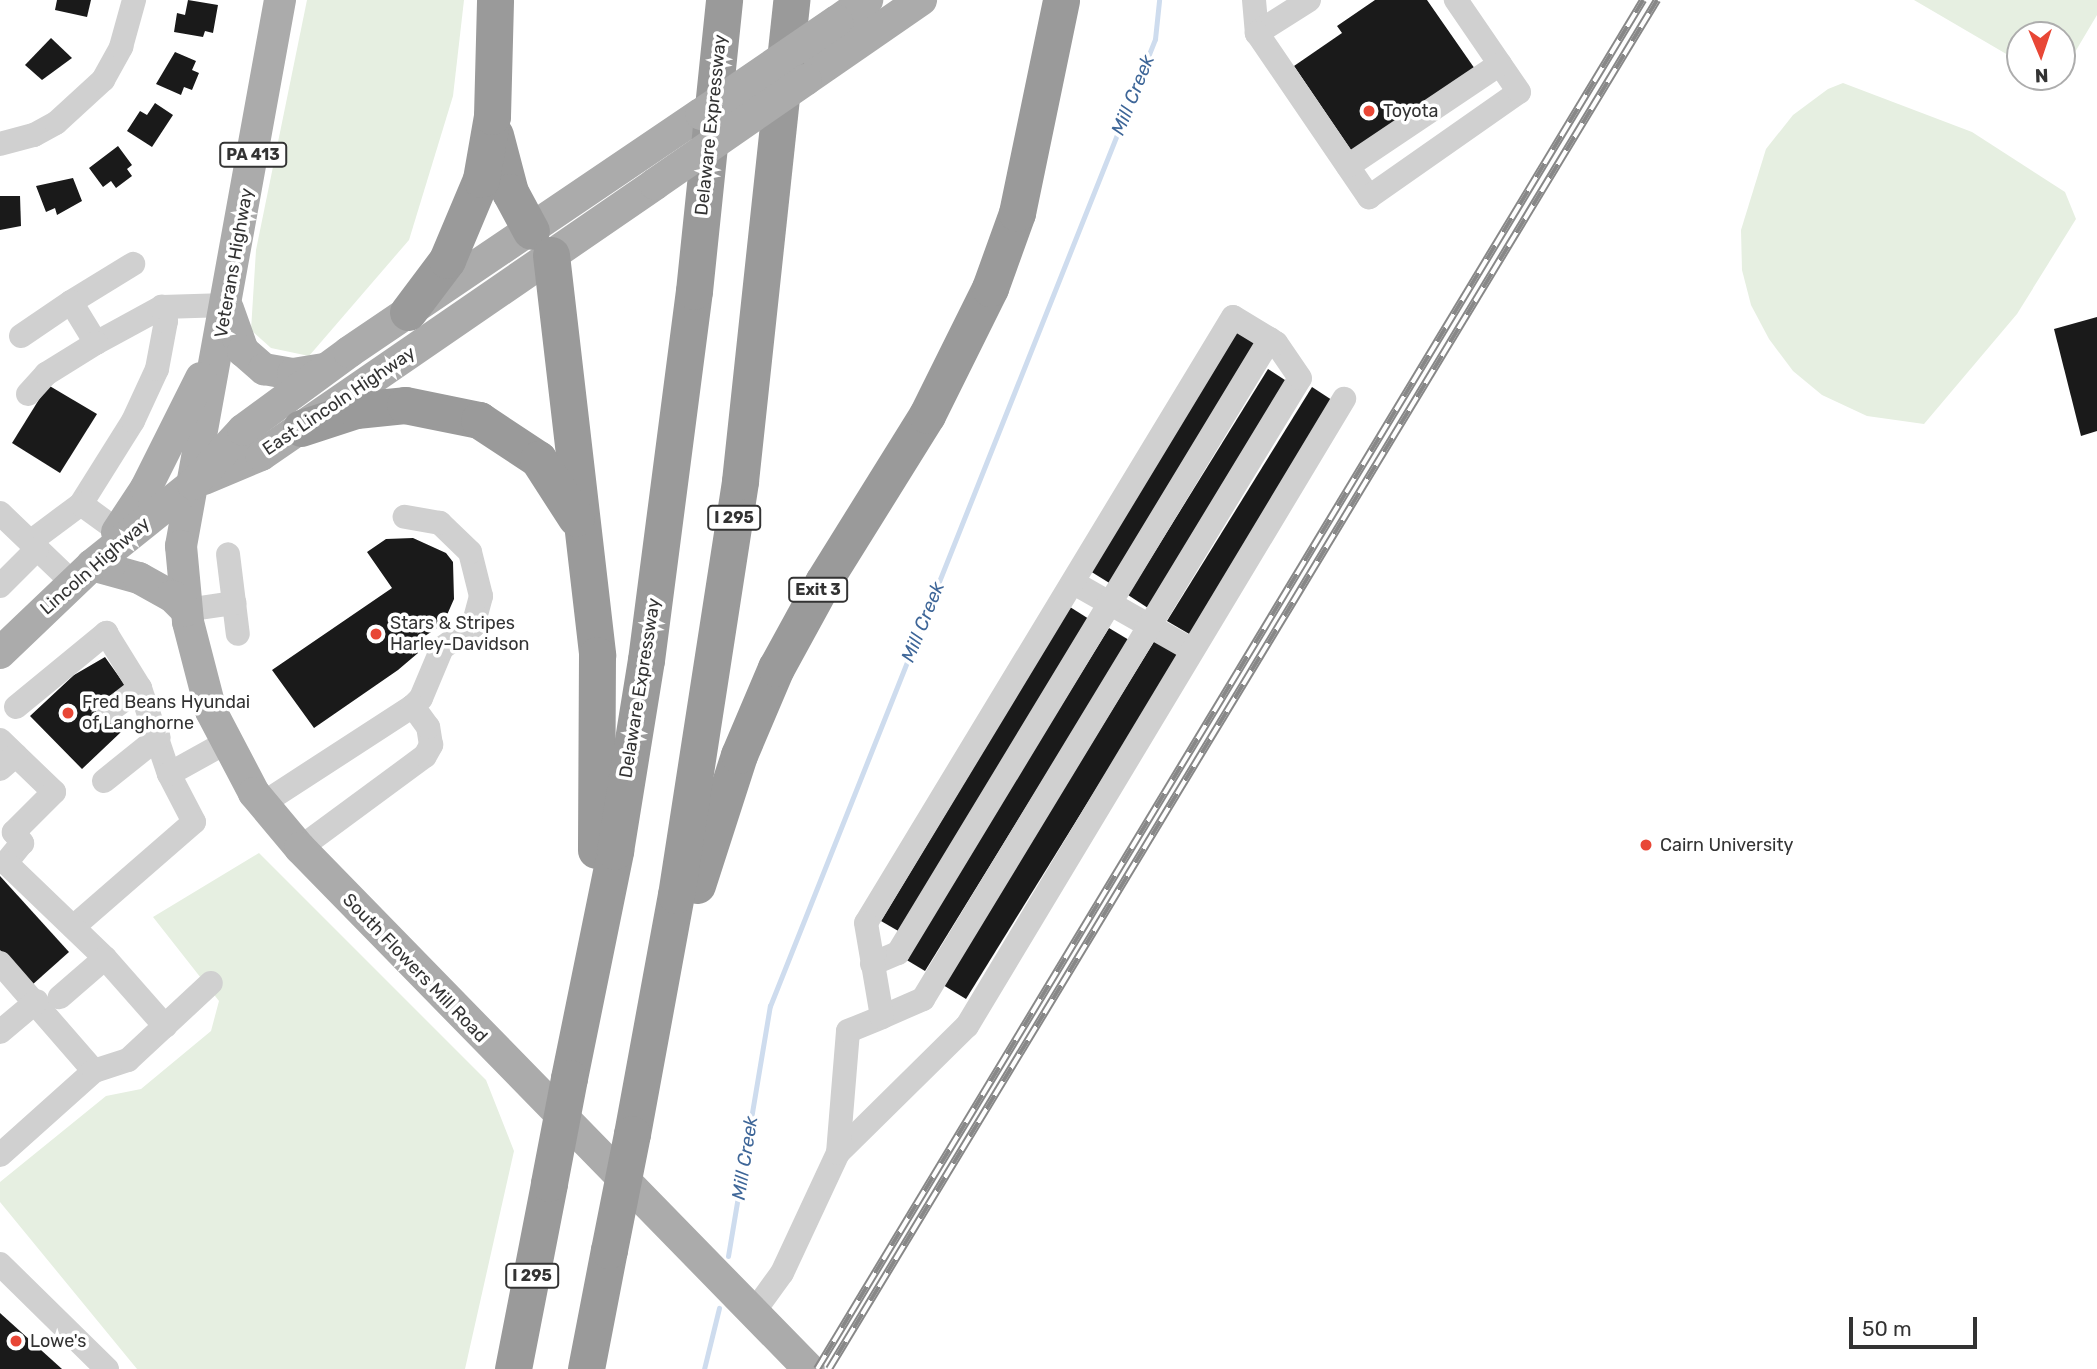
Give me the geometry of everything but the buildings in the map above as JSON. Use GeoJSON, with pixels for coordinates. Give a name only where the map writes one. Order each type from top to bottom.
{"type":"FeatureCollection","features":[{"type":"Feature","properties":{"kind":"highway"},"geometry":{"type":"LineString","coordinates":[[408,312],[461,234],[481,179],[492,116],[495,0]]}},
{"type":"Feature","properties":{"kind":"highway","name":"Delaware Expressway"},"geometry":{"type":"LineString","coordinates":[[513,1369],[592,953],[617,837],[675,454],[724,0]]}},
{"type":"Feature","properties":{"kind":"highway","name":"I 295"},"geometry":{"type":"LineString","coordinates":[[586,1369],[651,1033],[740,481],[790,0]]}},
{"type":"Feature","properties":{"kind":"highway"},"geometry":{"type":"LineString","coordinates":[[1034,0],[1044,70]]}},
{"type":"Feature","properties":{"kind":"highway"},"geometry":{"type":"LineString","coordinates":[[1044,70],[1061,0]]}},
{"type":"Feature","properties":{"kind":"highway","name":"Exit 3"},"geometry":{"type":"LineString","coordinates":[[651,1033],[722,805],[757,709],[804,614],[927,415],[990,288],[1017,213],[1044,70]]}},
{"type":"Feature","properties":{"kind":"highway"},"geometry":{"type":"LineString","coordinates":[[492,116],[503,174],[541,243],[586,544],[599,704],[592,953]]}},
{"type":"Feature","properties":{"kind":"highway"},"geometry":{"type":"LineString","coordinates":[[301,428],[382,407],[432,408],[480,419],[538,459],[564,494],[586,544]]}},
{"type":"Feature","properties":{"kind":"main road","name":"Veterans Highway"},"geometry":{"type":"LineString","coordinates":[[193,484],[280,0]]}},
{"type":"Feature","properties":{"kind":"main road","name":"East Lincoln Highway"},"geometry":{"type":"LineString","coordinates":[[193,484],[261,455],[301,428],[541,243],[659,144],[867,0]]}},
{"type":"Feature","properties":{"kind":"main road","name":"East Lincoln Highway"},"geometry":{"type":"LineString","coordinates":[[193,484],[243,430],[324,369],[408,312],[655,184],[922,0]]}},
{"type":"Feature","properties":{"kind":"main road","name":"PA 413"},"geometry":{"type":"LineString","coordinates":[[227,304],[235,338],[264,369],[293,374],[324,369]]}},
{"type":"Feature","properties":{"kind":"main road"},"geometry":{"type":"LineString","coordinates":[[82,574],[118,531],[166,452],[221,336]]}},
{"type":"Feature","properties":{"kind":"main road","name":"Lincoln Highway"},"geometry":{"type":"LineString","coordinates":[[0,652],[82,574],[193,484]]}},
{"type":"Feature","properties":{"kind":"main road","name":"South Flowers Mill Road"},"geometry":{"type":"LineString","coordinates":[[193,484],[181,545],[186,610],[202,681],[225,743],[262,804],[300,848],[809,1369]]}},
{"type":"Feature","properties":{"kind":"main road"},"geometry":{"type":"LineString","coordinates":[[82,574],[139,579],[172,596],[186,610]]}},
{"type":"Feature","properties":{"kind":"street"},"geometry":{"type":"LineString","coordinates":[[0,144],[34,135],[55,123],[103,80],[121,47],[134,0]]}},
{"type":"Feature","properties":{"kind":"street"},"geometry":{"type":"LineString","coordinates":[[1254,0],[1257,33],[1369,197],[1519,92],[1456,0]]}},
{"type":"Feature","properties":{"kind":"street"},"geometry":{"type":"LineString","coordinates":[[1257,33],[1309,0]]}},
{"type":"Feature","properties":{"kind":"street"},"geometry":{"type":"LineString","coordinates":[[1348,166],[1500,64]]}},
{"type":"Feature","properties":{"kind":"street"},"geometry":{"type":"LineString","coordinates":[[21,337],[132,264]]}},
{"type":"Feature","properties":{"kind":"street"},"geometry":{"type":"LineString","coordinates":[[71,302],[96,343]]}},
{"type":"Feature","properties":{"kind":"street"},"geometry":{"type":"LineString","coordinates":[[28,394],[46,374],[162,307],[227,304]]}},
{"type":"Feature","properties":{"kind":"street"},"geometry":{"type":"LineString","coordinates":[[0,586],[33,545],[81,504],[133,421],[157,369],[166,321],[162,307]]}},
{"type":"Feature","properties":{"kind":"street"},"geometry":{"type":"LineString","coordinates":[[753,1313],[782,1273],[838,1153],[848,1031],[882,1017],[923,999],[1300,377],[1269,340],[1233,317],[866,923],[882,1017]]}},
{"type":"Feature","properties":{"kind":"street"},"geometry":{"type":"LineString","coordinates":[[872,964],[898,953],[1269,340]]}},
{"type":"Feature","properties":{"kind":"street"},"geometry":{"type":"LineString","coordinates":[[838,1153],[967,1026],[1344,399]]}},
{"type":"Feature","properties":{"kind":"street"},"geometry":{"type":"LineString","coordinates":[[81,504],[118,531]]}},
{"type":"Feature","properties":{"kind":"street"},"geometry":{"type":"LineString","coordinates":[[0,513],[33,545],[82,574]]}},
{"type":"Feature","properties":{"kind":"street"},"geometry":{"type":"LineString","coordinates":[[262,804],[413,705],[421,698],[442,648],[473,626],[481,596],[477,565],[463,541],[440,523],[405,517]]}},
{"type":"Feature","properties":{"kind":"street"},"geometry":{"type":"LineString","coordinates":[[228,554],[238,634]]}},
{"type":"Feature","properties":{"kind":"street"},"geometry":{"type":"LineString","coordinates":[[1074,583],[1192,650]]}},
{"type":"Feature","properties":{"kind":"street"},"geometry":{"type":"LineString","coordinates":[[186,610],[234,603]]}},
{"type":"Feature","properties":{"kind":"street"},"geometry":{"type":"LineString","coordinates":[[16,707],[106,633],[140,688],[159,737],[169,774],[194,822],[73,927]]}},
{"type":"Feature","properties":{"kind":"street"},"geometry":{"type":"LineString","coordinates":[[108,712],[140,688]]}},
{"type":"Feature","properties":{"kind":"street"},"geometry":{"type":"LineString","coordinates":[[300,848],[425,756],[431,745],[428,727],[413,705]]}},
{"type":"Feature","properties":{"kind":"street"},"geometry":{"type":"LineString","coordinates":[[104,781],[159,737]]}},
{"type":"Feature","properties":{"kind":"street"},"geometry":{"type":"LineString","coordinates":[[169,774],[225,743]]}},
{"type":"Feature","properties":{"kind":"street"},"geometry":{"type":"LineString","coordinates":[[5,755],[54,792],[14,832],[22,843],[3,860],[105,958],[165,1026]]}},
{"type":"Feature","properties":{"kind":"street"},"geometry":{"type":"LineString","coordinates":[[0,1032],[105,958]]}},
{"type":"Feature","properties":{"kind":"street"},"geometry":{"type":"LineString","coordinates":[[0,963],[48,999],[94,1071]]}},
{"type":"Feature","properties":{"kind":"street"},"geometry":{"type":"LineString","coordinates":[[0,1155],[94,1071],[128,1060],[211,983]]}},
{"type":"Feature","properties":{"kind":"street"},"geometry":{"type":"LineString","coordinates":[[0,1264],[107,1369]]}},
{"type":"Feature","properties":{"kind":"shaded area"},"geometry":{"type":"Polygon","coordinates":[[[307,0],[464,0],[453,96],[409,240],[309,356],[271,348],[251,330],[256,250],[307,0]]]}},
{"type":"Feature","properties":{"kind":"shaded area"},"geometry":{"type":"Polygon","coordinates":[[[1914,0],[2097,0],[2097,15],[2076,50],[2076,21],[2006,21],[2006,54],[1914,0]]]}},
{"type":"Feature","properties":{"kind":"shaded area"},"geometry":{"type":"Polygon","coordinates":[[[1843,83],[1972,132],[2065,192],[2076,219],[2017,314],[1924,424],[1867,416],[1822,395],[1793,371],[1769,339],[1751,305],[1742,270],[1741,230],[1766,149],[1793,115],[1828,89],[1843,83]]]}},
{"type":"Feature","properties":{"kind":"shaded area"},"geometry":{"type":"Polygon","coordinates":[[[259,853],[486,1080],[514,1151],[465,1369],[137,1369],[0,1202],[0,1182],[106,1096],[141,1089],[211,1031],[219,1001],[153,917],[259,853]]]}},
{"type":"Feature","properties":{"kind":"waterway","name":"Mill Creek"},"geometry":{"type":"LineString","coordinates":[[728,1256],[770,1006],[1155,39],[1159,0]]}},
{"type":"Feature","properties":{"kind":"waterway","name":"Mill Creek"},"geometry":{"type":"LineString","coordinates":[[704,1369],[719,1308]]}},
{"type":"Feature","properties":{"kind":"railway"},"geometry":{"type":"LineString","coordinates":[[817,1369],[1643,0]]}},
{"type":"Feature","properties":{"kind":"railway"},"geometry":{"type":"LineString","coordinates":[[829,1369],[1657,0]]}},
{"type":"Feature","properties":{"kind":"place","name":"Toyota"},"geometry":{"type":"Point","coordinates":[1369,111]}},
{"type":"Feature","properties":{"kind":"place","name":"Stars & Stripes Harley-Davidson"},"geometry":{"type":"Point","coordinates":[376,634]}},
{"type":"Feature","properties":{"kind":"place","name":"Fred Beans Hyundai of Langhorne"},"geometry":{"type":"Point","coordinates":[68,713]}},
{"type":"Feature","properties":{"kind":"place","name":"Cairn University"},"geometry":{"type":"Point","coordinates":[1646,845]}},
{"type":"Feature","properties":{"kind":"place","name":"Lowe's"},"geometry":{"type":"Point","coordinates":[16,1341]}}]}
